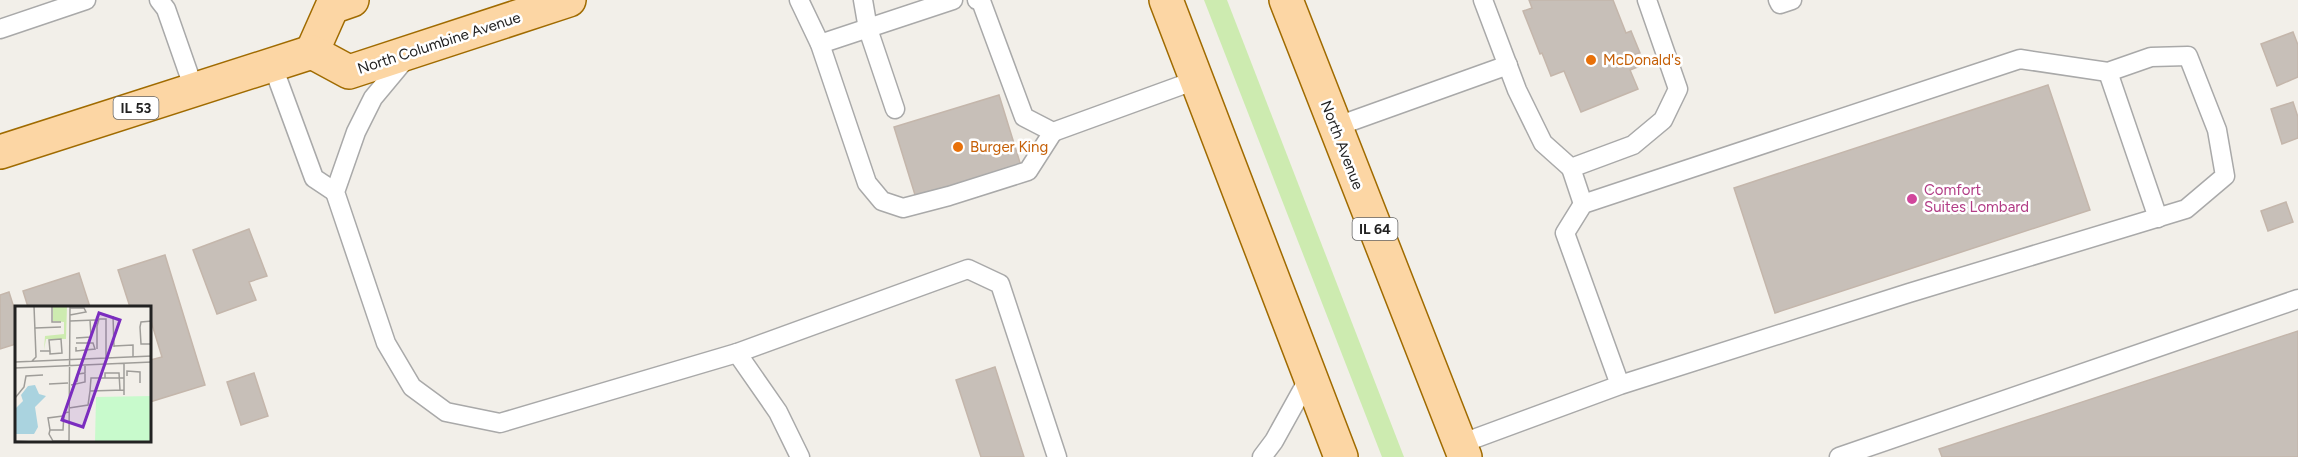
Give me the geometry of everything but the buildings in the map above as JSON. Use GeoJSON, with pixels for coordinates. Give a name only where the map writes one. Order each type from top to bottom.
{"type":"FeatureCollection","features":[{"type":"Feature","properties":{"kind":"main road"},"geometry":{"type":"LineString","coordinates":[[312,52],[332,7],[352,0]]}},
{"type":"Feature","properties":{"kind":"main road","name":"North Columbine Avenue"},"geometry":{"type":"LineString","coordinates":[[312,52],[349,72],[569,0]]}},
{"type":"Feature","properties":{"kind":"main road"},"geometry":{"type":"LineString","coordinates":[[1166,0],[1341,457]]}},
{"type":"Feature","properties":{"kind":"main road","name":"North Avenue"},"geometry":{"type":"LineString","coordinates":[[1286,0],[1463,451]]}},
{"type":"Feature","properties":{"kind":"main road","name":"IL 53"},"geometry":{"type":"LineString","coordinates":[[0,152],[312,52]]}},
{"type":"Feature","properties":{"kind":"lane"},"geometry":{"type":"LineString","coordinates":[[0,29],[84,0]]}},
{"type":"Feature","properties":{"kind":"lane"},"geometry":{"type":"LineString","coordinates":[[159,0],[166,9],[194,89]]}},
{"type":"Feature","properties":{"kind":"lane"},"geometry":{"type":"LineString","coordinates":[[799,0],[820,44],[867,183],[882,201],[903,208],[1028,171],[1053,132],[1196,80]]}},
{"type":"Feature","properties":{"kind":"lane"},"geometry":{"type":"LineString","coordinates":[[863,0],[868,29],[895,109]]}},
{"type":"Feature","properties":{"kind":"lane"},"geometry":{"type":"LineString","coordinates":[[820,44],[954,0]]}},
{"type":"Feature","properties":{"kind":"lane"},"geometry":{"type":"LineString","coordinates":[[977,0],[981,1],[1024,117],[1053,132]]}},
{"type":"Feature","properties":{"kind":"lane"},"geometry":{"type":"LineString","coordinates":[[1483,0],[1517,90],[1543,143],[1571,168],[1583,204]]}},
{"type":"Feature","properties":{"kind":"lane"},"geometry":{"type":"LineString","coordinates":[[1571,168],[1633,146],[1663,120],[1678,88],[1647,0]]}},
{"type":"Feature","properties":{"kind":"lane"},"geometry":{"type":"LineString","coordinates":[[1778,0],[1780,4],[1792,0]]}},
{"type":"Feature","properties":{"kind":"lane"},"geometry":{"type":"LineString","coordinates":[[335,192],[356,132],[373,98],[412,51]]}},
{"type":"Feature","properties":{"kind":"lane"},"geometry":{"type":"LineString","coordinates":[[1463,451],[1620,385],[1909,292],[2186,209],[2225,176],[2217,130],[2187,56],[2151,57],[2108,72],[2020,59],[1583,204],[1565,233],[1620,385]]}},
{"type":"Feature","properties":{"kind":"lane"},"geometry":{"type":"LineString","coordinates":[[272,64],[314,178],[335,192],[386,343],[412,387],[446,412],[500,423],[737,353],[968,269],[1000,284],[1057,457]]}},
{"type":"Feature","properties":{"kind":"lane"},"geometry":{"type":"LineString","coordinates":[[1335,127],[1508,65]]}},
{"type":"Feature","properties":{"kind":"lane"},"geometry":{"type":"LineString","coordinates":[[2108,72],[2158,218]]}},
{"type":"Feature","properties":{"kind":"lane"},"geometry":{"type":"LineString","coordinates":[[1839,457],[1861,453],[2298,299]]}},
{"type":"Feature","properties":{"kind":"lane"},"geometry":{"type":"LineString","coordinates":[[737,353],[778,412],[800,457]]}},
{"type":"Feature","properties":{"kind":"lane"},"geometry":{"type":"LineString","coordinates":[[1262,457],[1274,441],[1310,376]]}},
{"type":"Feature","properties":{"kind":"green space"},"geometry":{"type":"Polygon","coordinates":[[[1204,0],[1227,0],[1404,457],[1382,457],[1204,0]]]}},
{"type":"Feature","properties":{"kind":"place","name":"McDonald's"},"geometry":{"type":"Point","coordinates":[1591,60]}},
{"type":"Feature","properties":{"kind":"place","name":"Burger King"},"geometry":{"type":"Point","coordinates":[958,147]}},
{"type":"Feature","properties":{"kind":"place","name":"Comfort Suites Lombard"},"geometry":{"type":"Point","coordinates":[1912,199]}}]}
